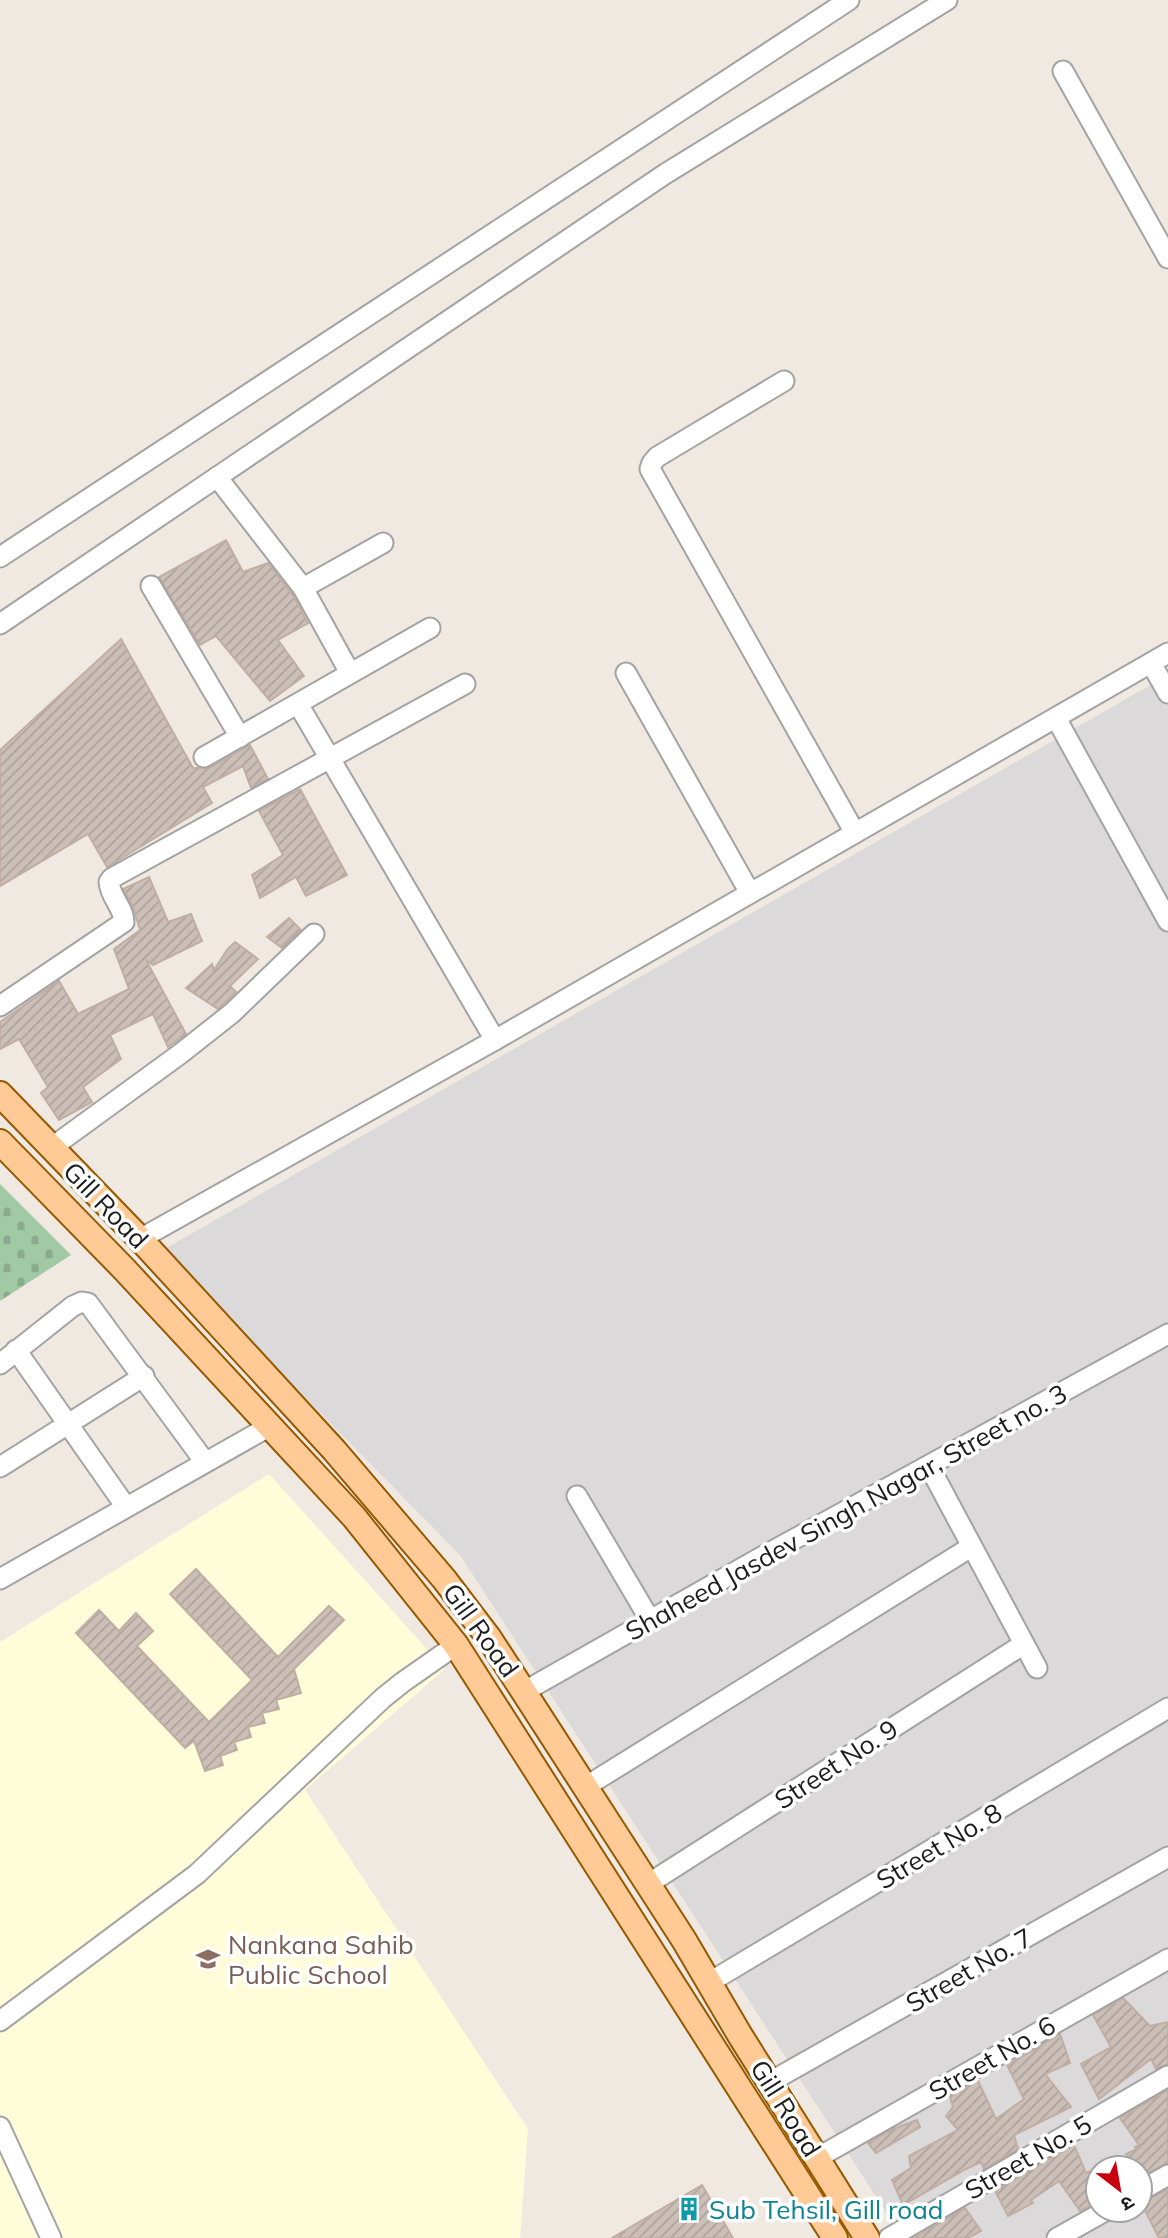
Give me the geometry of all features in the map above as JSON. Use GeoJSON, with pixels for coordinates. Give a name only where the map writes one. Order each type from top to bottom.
{"type":"FeatureCollection","features":[{"type":"Feature","properties":{"kind":"main road","name":"Gill Road"},"geometry":{"type":"LineString","coordinates":[[0,1094],[140,1239],[334,1450],[444,1579],[525,1691],[649,1884],[867,2238]]}},
{"type":"Feature","properties":{"kind":"main road","name":"Gill Road"},"geometry":{"type":"LineString","coordinates":[[0,1142],[116,1261],[354,1517],[456,1645],[835,2238]]}},
{"type":"Feature","properties":{"kind":"street"},"geometry":{"type":"LineString","coordinates":[[0,557],[849,0]]}},
{"type":"Feature","properties":{"kind":"street"},"geometry":{"type":"LineString","coordinates":[[0,624],[665,174],[947,0]]}},
{"type":"Feature","properties":{"kind":"street"},"geometry":{"type":"LineString","coordinates":[[1063,71],[1168,258]]}},
{"type":"Feature","properties":{"kind":"street"},"geometry":{"type":"LineString","coordinates":[[784,381],[657,457],[650,469],[855,833]]}},
{"type":"Feature","properties":{"kind":"street"},"geometry":{"type":"LineString","coordinates":[[217,477],[303,588],[350,673]]}},
{"type":"Feature","properties":{"kind":"street"},"geometry":{"type":"LineString","coordinates":[[303,588],[383,543]]}},
{"type":"Feature","properties":{"kind":"street"},"geometry":{"type":"LineString","coordinates":[[151,586],[240,737]]}},
{"type":"Feature","properties":{"kind":"street"},"geometry":{"type":"LineString","coordinates":[[204,757],[430,628]]}},
{"type":"Feature","properties":{"kind":"street"},"geometry":{"type":"LineString","coordinates":[[140,1239],[495,1040],[1159,658],[1168,693]]}},
{"type":"Feature","properties":{"kind":"street"},"geometry":{"type":"LineString","coordinates":[[626,673],[750,894]]}},
{"type":"Feature","properties":{"kind":"street"},"geometry":{"type":"LineString","coordinates":[[0,1006],[124,922],[109,888],[108,882],[112,878],[466,684]]}},
{"type":"Feature","properties":{"kind":"street"},"geometry":{"type":"LineString","coordinates":[[298,704],[495,1040]]}},
{"type":"Feature","properties":{"kind":"street"},"geometry":{"type":"LineString","coordinates":[[1056,718],[1168,921]]}},
{"type":"Feature","properties":{"kind":"street"},"geometry":{"type":"LineString","coordinates":[[51,1148],[232,1013],[314,934]]}},
{"type":"Feature","properties":{"kind":"street"},"geometry":{"type":"LineString","coordinates":[[0,1364],[72,1306],[82,1301],[94,1308],[205,1462]]}},
{"type":"Feature","properties":{"kind":"street","name":"Shaheed Jasdev Singh Nagar, Street no. 3"},"geometry":{"type":"LineString","coordinates":[[525,1691],[1168,1334]]}},
{"type":"Feature","properties":{"kind":"street"},"geometry":{"type":"LineString","coordinates":[[16,1350],[126,1507]]}},
{"type":"Feature","properties":{"kind":"street"},"geometry":{"type":"LineString","coordinates":[[0,1467],[144,1376]]}},
{"type":"Feature","properties":{"kind":"street"},"geometry":{"type":"LineString","coordinates":[[0,1579],[270,1426]]}},
{"type":"Feature","properties":{"kind":"street"},"geometry":{"type":"LineString","coordinates":[[929,1466],[1037,1668]]}},
{"type":"Feature","properties":{"kind":"street"},"geometry":{"type":"LineString","coordinates":[[577,1496],[650,1620]]}},
{"type":"Feature","properties":{"kind":"street"},"geometry":{"type":"LineString","coordinates":[[585,1787],[971,1547]]}},
{"type":"Feature","properties":{"kind":"street","name":"Street No. 9"},"geometry":{"type":"LineString","coordinates":[[649,1884],[1024,1644]]}},
{"type":"Feature","properties":{"kind":"street"},"geometry":{"type":"LineString","coordinates":[[0,2021],[197,1874],[383,1698],[456,1645]]}},
{"type":"Feature","properties":{"kind":"street","name":"Street No. 8"},"geometry":{"type":"LineString","coordinates":[[710,1982],[1168,1708]]}},
{"type":"Feature","properties":{"kind":"street","name":"Street No. 7"},"geometry":{"type":"LineString","coordinates":[[770,2082],[1168,1857]]}},
{"type":"Feature","properties":{"kind":"street","name":"Street No. 6"},"geometry":{"type":"LineString","coordinates":[[817,2158],[1168,1959]]}},
{"type":"Feature","properties":{"kind":"street","name":"Street No. 5"},"geometry":{"type":"LineString","coordinates":[[889,2238],[1168,2076]]}},
{"type":"Feature","properties":{"kind":"street"},"geometry":{"type":"LineString","coordinates":[[0,2127],[51,2238]]}},
{"type":"Feature","properties":{"kind":"street"},"geometry":{"type":"LineString","coordinates":[[1057,2238],[1084,2223]]}},
{"type":"Feature","properties":{"kind":"shaded area"},"geometry":{"type":"Polygon","coordinates":[[[1168,675],[1168,2238],[903,2238],[460,1555],[161,1251],[1168,675]]]}},
{"type":"Feature","properties":{"kind":"shaded area","name":"Nankana Sahib Public School"},"geometry":{"type":"Polygon","coordinates":[[[269,1474],[445,1669],[305,1790],[528,2129],[520,2238],[0,2238],[0,1642],[269,1474]]]}},
{"type":"Feature","properties":{"kind":"green space"},"geometry":{"type":"Polygon","coordinates":[[[0,1184],[71,1255],[0,1301],[0,1184]]]}},
{"type":"Feature","properties":{"kind":"building"},"geometry":{"type":"Polygon","coordinates":[[[226,540],[243,572],[268,563],[293,595],[308,623],[278,640],[304,676],[270,701],[216,636],[200,645],[159,577],[226,540]]]}},
{"type":"Feature","properties":{"kind":"building"},"geometry":{"type":"Polygon","coordinates":[[[121,639],[193,768],[209,768],[250,745],[268,779],[251,788],[243,766],[203,787],[212,803],[107,867],[88,834],[0,886],[0,750],[121,639]]]}},
{"type":"Feature","properties":{"kind":"building"},"geometry":{"type":"Polygon","coordinates":[[[300,789],[347,875],[306,896],[296,877],[260,898],[252,875],[283,855],[259,811],[300,789]]]}},
{"type":"Feature","properties":{"kind":"building"},"geometry":{"type":"Polygon","coordinates":[[[149,877],[168,922],[191,914],[202,941],[153,965],[146,960],[186,1034],[168,1047],[153,1014],[110,1035],[121,1059],[83,1087],[92,1102],[59,1120],[41,1093],[48,1087],[19,1039],[0,1049],[0,1022],[59,981],[78,1014],[129,989],[114,949],[140,930],[133,907],[123,889],[149,877]]]}},
{"type":"Feature","properties":{"kind":"building"},"geometry":{"type":"Polygon","coordinates":[[[289,918],[301,930],[282,948],[267,937],[289,918]]]}},
{"type":"Feature","properties":{"kind":"building"},"geometry":{"type":"Polygon","coordinates":[[[235,942],[258,959],[230,986],[236,992],[218,1009],[186,988],[212,964],[214,970],[235,942]]]}},
{"type":"Feature","properties":{"kind":"building"},"geometry":{"type":"Polygon","coordinates":[[[196,1569],[278,1657],[329,1606],[344,1620],[294,1669],[301,1693],[276,1700],[279,1709],[262,1713],[265,1723],[248,1727],[251,1737],[234,1742],[237,1750],[220,1756],[223,1765],[205,1771],[194,1741],[185,1748],[76,1633],[99,1610],[119,1631],[136,1613],[153,1631],[137,1646],[209,1722],[252,1680],[170,1594],[196,1569]]]}},
{"type":"Feature","properties":{"kind":"building"},"geometry":{"type":"Polygon","coordinates":[[[1123,1998],[1150,2026],[1168,2022],[1168,2064],[1156,2069],[1151,2059],[1099,2099],[1081,2064],[1111,2047],[1093,2015],[1123,1998]]]}},
{"type":"Feature","properties":{"kind":"building"},"geometry":{"type":"Polygon","coordinates":[[[1060,2034],[1070,2063],[1045,2074],[1071,2107],[1014,2135],[1018,2149],[984,2169],[981,2162],[903,2205],[892,2180],[911,2168],[909,2156],[958,2130],[946,2116],[953,2107],[950,2097],[978,2081],[996,2119],[1024,2099],[1007,2065],[1060,2034]]]}},
{"type":"Feature","properties":{"kind":"building"},"geometry":{"type":"Polygon","coordinates":[[[1168,2090],[1168,2163],[1154,2170],[1154,2154],[1126,2154],[1137,2149],[1135,2147],[1139,2145],[1120,2118],[1168,2090]]]}},
{"type":"Feature","properties":{"kind":"building"},"geometry":{"type":"Polygon","coordinates":[[[917,2120],[920,2127],[876,2153],[868,2143],[893,2129],[917,2120]]]}},
{"type":"Feature","properties":{"kind":"building"},"geometry":{"type":"Polygon","coordinates":[[[1074,2145],[1084,2168],[1084,2209],[1080,2211],[1059,2181],[1031,2200],[1033,2203],[1008,2216],[995,2191],[1074,2145]]]}},
{"type":"Feature","properties":{"kind":"building","name":"Sub Tehsil, Gill road"},"geometry":{"type":"Polygon","coordinates":[[[702,2185],[733,2238],[612,2238],[702,2185]]]}},
{"type":"Feature","properties":{"kind":"building"},"geometry":{"type":"Polygon","coordinates":[[[1168,2189],[1168,2238],[1159,2238],[1152,2224],[1154,2224],[1154,2196],[1168,2189]]]}},
{"type":"Feature","properties":{"kind":"building"},"geometry":{"type":"Polygon","coordinates":[[[965,2208],[981,2231],[968,2238],[914,2238],[965,2208]]]}},
{"type":"Feature","properties":{"kind":"place","name":"Nankana Sahib Public School"},"geometry":{"type":"Point","coordinates":[208,1959]}},
{"type":"Feature","properties":{"kind":"place","name":"Sub Tehsil, Gill road"},"geometry":{"type":"Point","coordinates":[689,2209]}}]}
